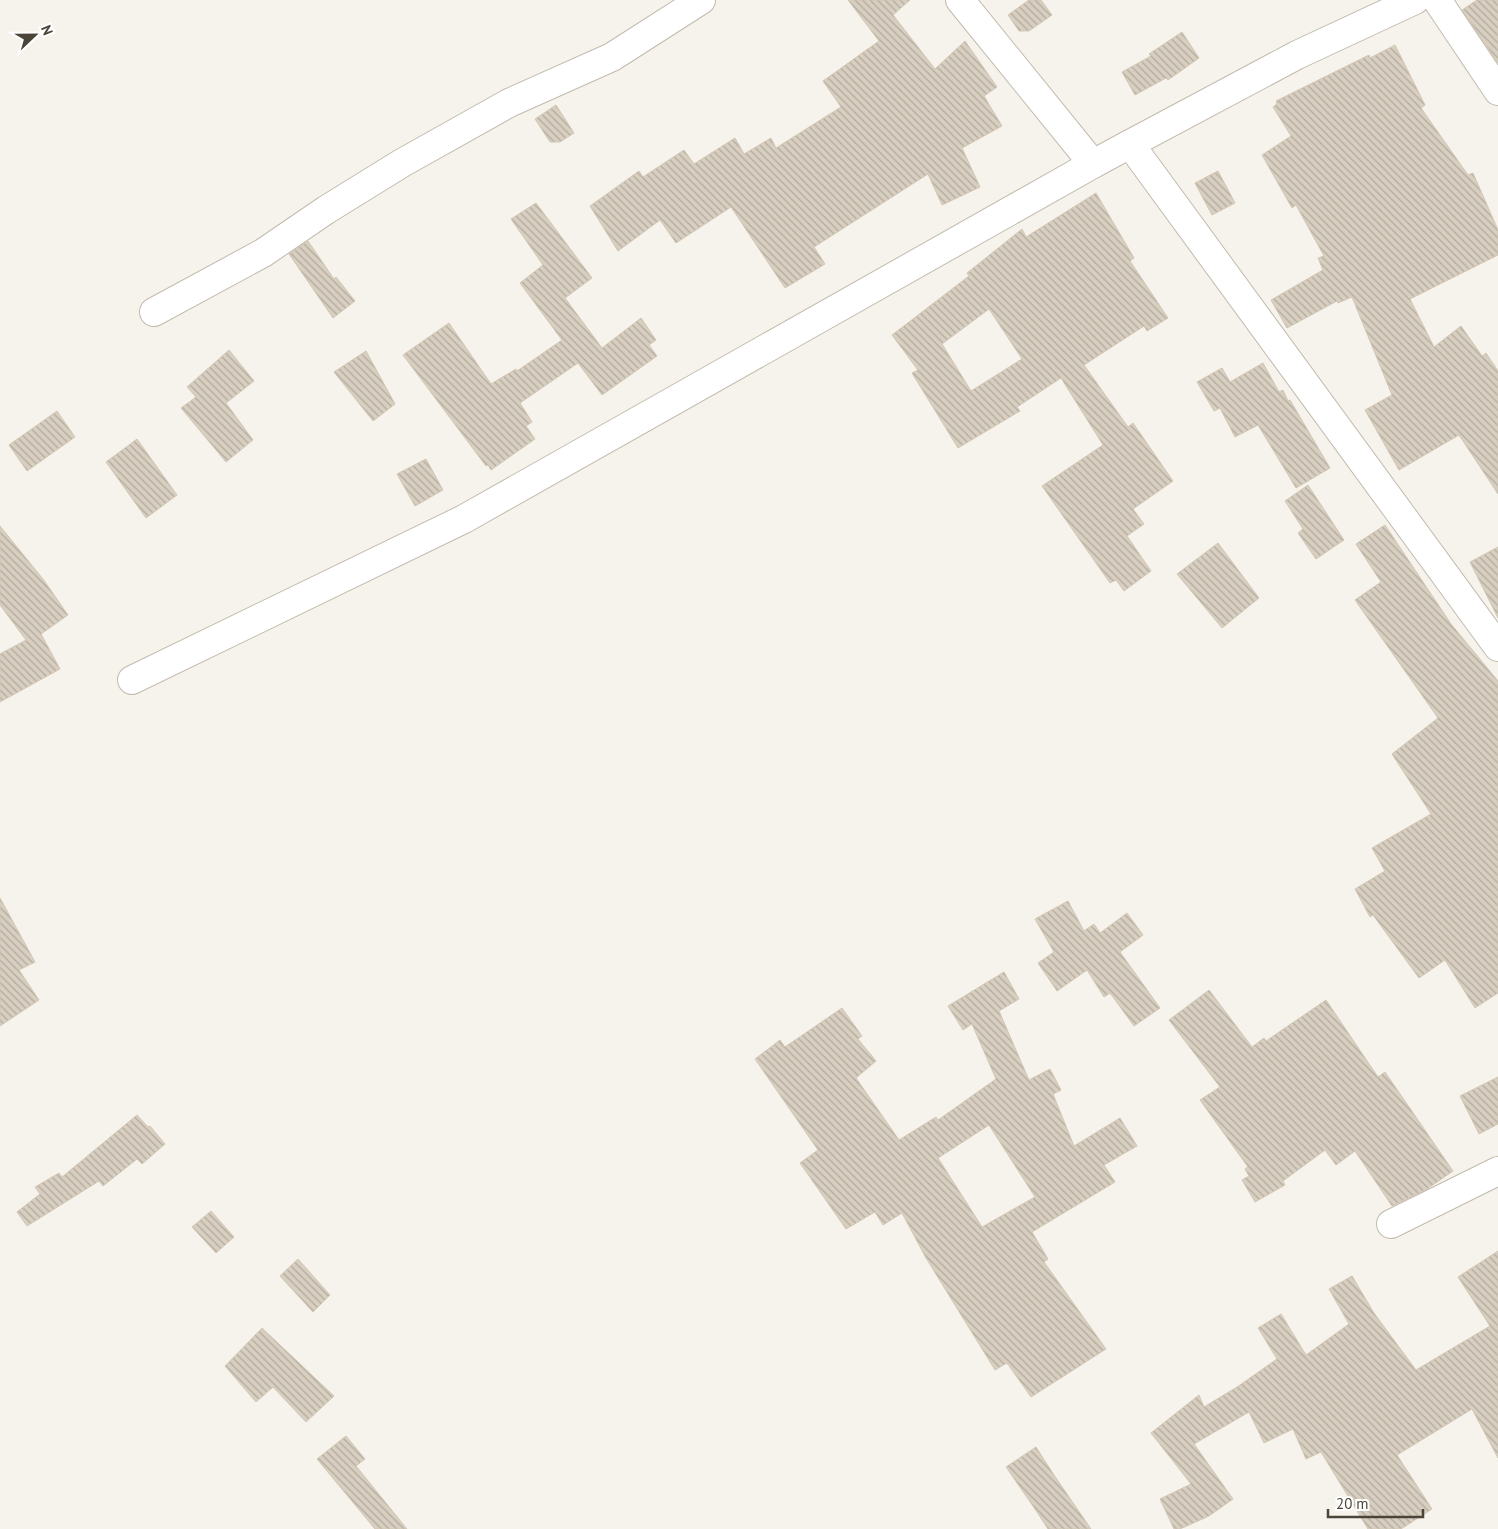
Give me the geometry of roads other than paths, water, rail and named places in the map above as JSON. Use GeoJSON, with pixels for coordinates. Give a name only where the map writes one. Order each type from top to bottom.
{"type":"FeatureCollection","features":[{"type":"Feature","properties":{"kind":"street"},"geometry":{"type":"LineString","coordinates":[[154,312],[263,253],[326,210],[410,158],[509,103],[612,57],[701,0]]}},
{"type":"Feature","properties":{"kind":"street"},"geometry":{"type":"LineString","coordinates":[[960,0],[1093,164]]}},
{"type":"Feature","properties":{"kind":"street"},"geometry":{"type":"LineString","coordinates":[[132,680],[464,519],[1093,164],[1297,55],[1415,0]]}},
{"type":"Feature","properties":{"kind":"street"},"geometry":{"type":"LineString","coordinates":[[1437,0],[1498,91]]}},
{"type":"Feature","properties":{"kind":"street"},"geometry":{"type":"LineString","coordinates":[[1130,144],[1498,647]]}},
{"type":"Feature","properties":{"kind":"street"},"geometry":{"type":"LineString","coordinates":[[1391,1224],[1498,1172]]}}]}
